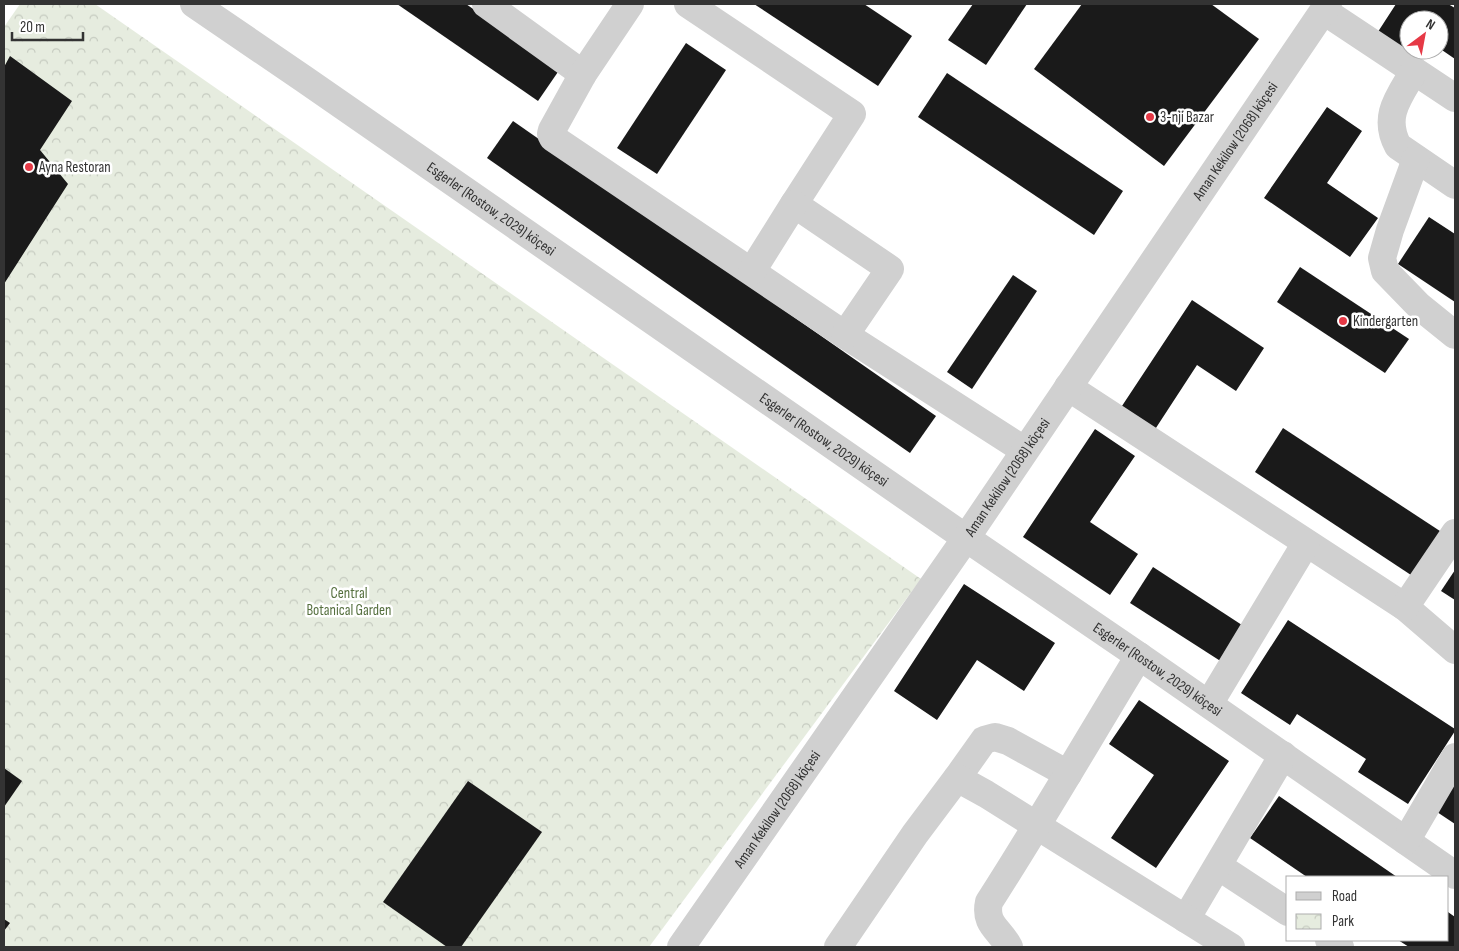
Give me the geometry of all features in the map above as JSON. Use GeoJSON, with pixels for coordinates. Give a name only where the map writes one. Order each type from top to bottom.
{"type":"FeatureCollection","features":[{"type":"Feature","properties":{"kind":"street","name":"Esgerler (Rostow, 2029) köçesi"},"geometry":{"type":"LineString","coordinates":[[194,4],[1455,874]]}},
{"type":"Feature","properties":{"kind":"street"},"geometry":{"type":"LineString","coordinates":[[486,4],[583,74]]}},
{"type":"Feature","properties":{"kind":"street"},"geometry":{"type":"LineString","coordinates":[[688,4],[852,114],[752,271]]}},
{"type":"Feature","properties":{"kind":"street"},"geometry":{"type":"LineString","coordinates":[[620,7],[552,130],[553,138],[845,335],[1024,450]]}},
{"type":"Feature","properties":{"kind":"street","name":"Aman Kekilow (2068) köçesi"},"geometry":{"type":"LineString","coordinates":[[681,947],[966,538],[1326,7]]}},
{"type":"Feature","properties":{"kind":"street"},"geometry":{"type":"LineString","coordinates":[[1326,7],[1414,71],[1455,98]]}},
{"type":"Feature","properties":{"kind":"street"},"geometry":{"type":"LineString","coordinates":[[1414,71],[1393,108],[1390,124],[1392,136],[1398,146],[1455,185]]}},
{"type":"Feature","properties":{"kind":"street"},"geometry":{"type":"LineString","coordinates":[[1416,159],[1390,230],[1382,258],[1385,270],[1419,306],[1455,335]]}},
{"type":"Feature","properties":{"kind":"street"},"geometry":{"type":"LineString","coordinates":[[794,204],[890,269],[845,335]]}},
{"type":"Feature","properties":{"kind":"street"},"geometry":{"type":"LineString","coordinates":[[1068,387],[1405,607],[1455,650]]}},
{"type":"Feature","properties":{"kind":"street"},"geometry":{"type":"LineString","coordinates":[[1405,607],[1455,533]]}},
{"type":"Feature","properties":{"kind":"street"},"geometry":{"type":"LineString","coordinates":[[1209,704],[1306,543]]}},
{"type":"Feature","properties":{"kind":"street"},"geometry":{"type":"LineString","coordinates":[[1009,947],[987,914],[989,902],[1037,827],[1139,656]]}},
{"type":"Feature","properties":{"kind":"street"},"geometry":{"type":"LineString","coordinates":[[838,947],[915,834],[984,740],[996,737],[1008,741],[1068,774]]}},
{"type":"Feature","properties":{"kind":"street"},"geometry":{"type":"LineString","coordinates":[[1186,919],[1283,755]]}},
{"type":"Feature","properties":{"kind":"street"},"geometry":{"type":"LineString","coordinates":[[1406,841],[1455,756]]}},
{"type":"Feature","properties":{"kind":"street"},"geometry":{"type":"LineString","coordinates":[[957,778],[986,794],[1231,947]]}},
{"type":"Feature","properties":{"kind":"street"},"geometry":{"type":"LineString","coordinates":[[1218,866],[1286,911]]}},
{"type":"Feature","properties":{"kind":"green space","name":"Central Botanical Garden"},"geometry":{"type":"Polygon","coordinates":[[[20,4],[95,4],[921,579],[649,947],[4,947],[4,27],[20,4]]]}},
{"type":"Feature","properties":{"kind":"building"},"geometry":{"type":"Polygon","coordinates":[[[397,4],[466,4],[560,69],[538,101],[397,4]]]}},
{"type":"Feature","properties":{"kind":"building"},"geometry":{"type":"Polygon","coordinates":[[[754,4],[864,4],[912,36],[878,86],[754,4]]]}},
{"type":"Feature","properties":{"kind":"building"},"geometry":{"type":"Polygon","coordinates":[[[973,4],[1027,4],[986,65],[948,40],[973,4]]]}},
{"type":"Feature","properties":{"kind":"building","name":"3-nji Bazar"},"geometry":{"type":"Polygon","coordinates":[[[1082,4],[1211,4],[1259,39],[1164,166],[1034,69],[1082,4]]]}},
{"type":"Feature","properties":{"kind":"building"},"geometry":{"type":"Polygon","coordinates":[[[1396,4],[1448,4],[1455,8],[1455,59],[1449,55],[1449,10],[1399,10],[1399,59],[1372,41],[1396,4]]]}},
{"type":"Feature","properties":{"kind":"building"},"geometry":{"type":"Polygon","coordinates":[[[686,43],[726,70],[657,174],[617,148],[686,43]]]}},
{"type":"Feature","properties":{"kind":"building","name":"Ayna Restoran"},"geometry":{"type":"Polygon","coordinates":[[[10,56],[72,101],[40,150],[68,184],[4,284],[4,67],[10,56]]]}},
{"type":"Feature","properties":{"kind":"building"},"geometry":{"type":"Polygon","coordinates":[[[947,73],[1123,191],[1094,235],[918,117],[947,73]]]}},
{"type":"Feature","properties":{"kind":"building"},"geometry":{"type":"Polygon","coordinates":[[[1327,107],[1362,131],[1327,183],[1378,218],[1350,257],[1264,198],[1327,107]]]}},
{"type":"Feature","properties":{"kind":"building"},"geometry":{"type":"Polygon","coordinates":[[[513,121],[936,416],[910,453],[487,158],[513,121]]]}},
{"type":"Feature","properties":{"kind":"building"},"geometry":{"type":"Polygon","coordinates":[[[1429,217],[1455,234],[1455,302],[1398,264],[1429,217]]]}},
{"type":"Feature","properties":{"kind":"building","name":"Kindergarten"},"geometry":{"type":"Polygon","coordinates":[[[1300,267],[1409,339],[1385,373],[1277,302],[1300,267]]]}},
{"type":"Feature","properties":{"kind":"building"},"geometry":{"type":"Polygon","coordinates":[[[1013,275],[1037,291],[972,389],[947,372],[1013,275]]]}},
{"type":"Feature","properties":{"kind":"building"},"geometry":{"type":"Polygon","coordinates":[[[1192,300],[1264,348],[1236,391],[1197,365],[1152,434],[1118,412],[1192,300]]]}},
{"type":"Feature","properties":{"kind":"building"},"geometry":{"type":"Polygon","coordinates":[[[1283,428],[1443,533],[1414,577],[1255,472],[1283,428]]]}},
{"type":"Feature","properties":{"kind":"building"},"geometry":{"type":"Polygon","coordinates":[[[1095,429],[1135,456],[1090,522],[1138,554],[1110,595],[1023,537],[1095,429]]]}},
{"type":"Feature","properties":{"kind":"building"},"geometry":{"type":"Polygon","coordinates":[[[1153,567],[1245,627],[1222,662],[1130,603],[1153,567]]]}},
{"type":"Feature","properties":{"kind":"building"},"geometry":{"type":"Polygon","coordinates":[[[1455,570],[1455,600],[1441,591],[1455,570]]]}},
{"type":"Feature","properties":{"kind":"building"},"geometry":{"type":"Polygon","coordinates":[[[964,584],[1055,643],[1024,691],[977,660],[937,720],[894,691],[964,584]]]}},
{"type":"Feature","properties":{"kind":"building"},"geometry":{"type":"Polygon","coordinates":[[[1288,620],[1455,729],[1408,804],[1358,772],[1366,759],[1297,714],[1290,725],[1241,693],[1288,620]]]}},
{"type":"Feature","properties":{"kind":"building"},"geometry":{"type":"Polygon","coordinates":[[[1139,700],[1229,761],[1156,868],[1111,838],[1154,775],[1109,744],[1139,700]]]}},
{"type":"Feature","properties":{"kind":"building"},"geometry":{"type":"Polygon","coordinates":[[[1455,765],[1455,824],[1428,806],[1455,765]]]}},
{"type":"Feature","properties":{"kind":"building"},"geometry":{"type":"Polygon","coordinates":[[[4,768],[22,781],[4,807],[4,768]]]}},
{"type":"Feature","properties":{"kind":"building"},"geometry":{"type":"Polygon","coordinates":[[[468,781],[542,832],[461,947],[447,947],[383,902],[468,781]]]}},
{"type":"Feature","properties":{"kind":"building"},"geometry":{"type":"Polygon","coordinates":[[[1279,796],[1396,876],[1306,876],[1250,838],[1279,796]]]}},
{"type":"Feature","properties":{"kind":"building"},"geometry":{"type":"Polygon","coordinates":[[[1449,913],[1455,917],[1455,947],[1409,947],[1400,941],[1449,941],[1449,913]]]}},
{"type":"Feature","properties":{"kind":"building"},"geometry":{"type":"Polygon","coordinates":[[[4,919],[10,923],[4,931],[4,919]]]}},
{"type":"Feature","properties":{"kind":"place","name":"3-nji Bazar"},"geometry":{"type":"Point","coordinates":[1150,117]}},
{"type":"Feature","properties":{"kind":"place","name":"Ayna Restoran"},"geometry":{"type":"Point","coordinates":[29,167]}},
{"type":"Feature","properties":{"kind":"place","name":"Kindergarten"},"geometry":{"type":"Point","coordinates":[1343,321]}}]}
